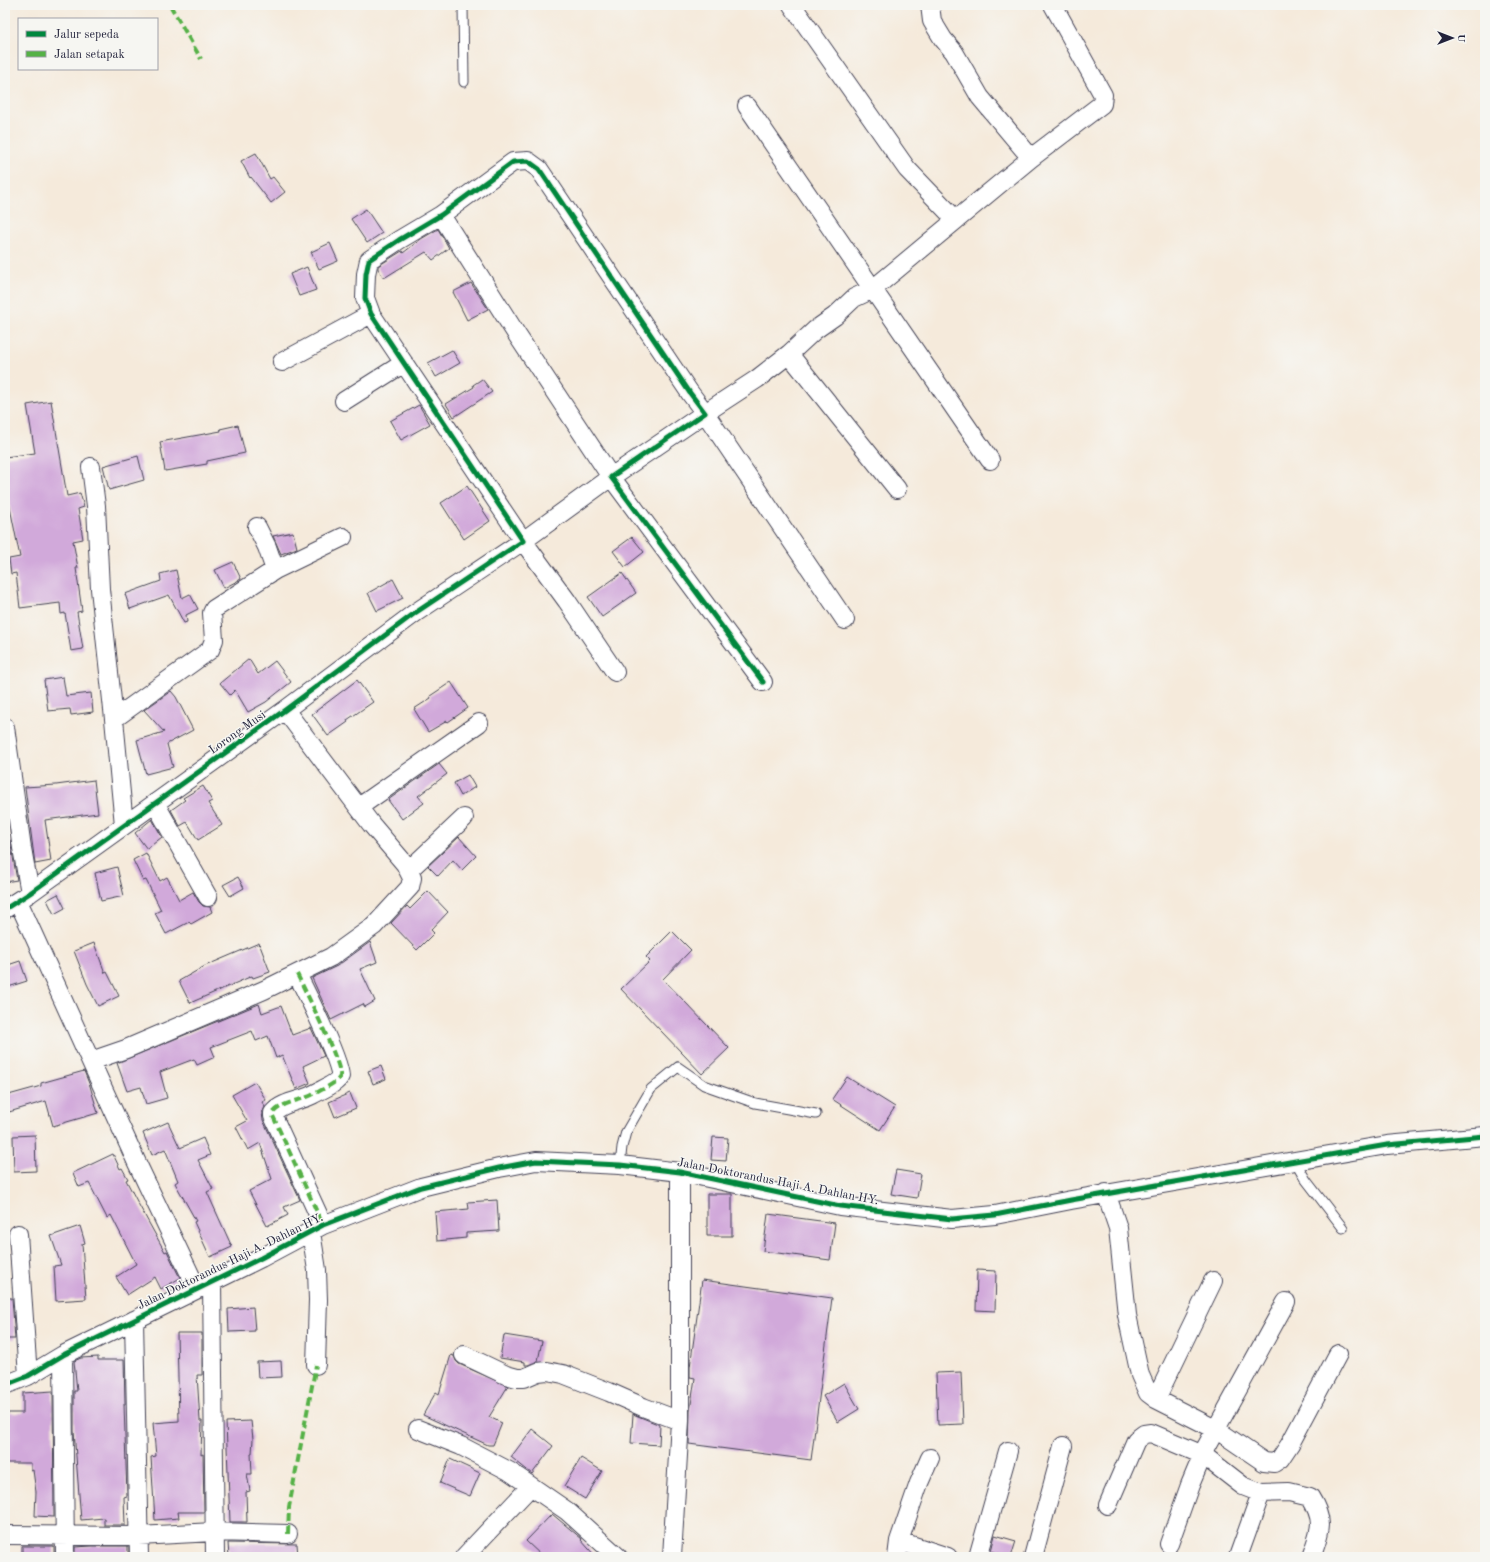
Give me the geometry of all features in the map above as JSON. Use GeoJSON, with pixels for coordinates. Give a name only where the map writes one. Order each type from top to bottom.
{"type":"FeatureCollection","features":[{"type":"Feature","properties":{"kind":"street"},"geometry":{"type":"LineString","coordinates":[[792,5],[907,169],[956,220]]}},
{"type":"Feature","properties":{"kind":"street"},"geometry":{"type":"LineString","coordinates":[[930,5],[932,21],[954,52],[980,97],[1031,158]]}},
{"type":"Feature","properties":{"kind":"street","name":"Lorong Musi"},"geometry":{"type":"LineString","coordinates":[[18,901],[285,710],[414,613],[524,541],[611,477],[757,379],[789,354],[796,345],[835,316],[854,298],[873,289],[1031,158],[1102,104],[1103,95],[1053,5]]}},
{"type":"Feature","properties":{"kind":"street"},"geometry":{"type":"LineString","coordinates":[[747,106],[990,460]]}},
{"type":"Feature","properties":{"kind":"street"},"geometry":{"type":"LineString","coordinates":[[615,672],[567,600],[524,541],[371,314],[365,298],[366,274],[369,260],[399,240],[442,215],[513,162],[528,161],[539,169],[845,620]]}},
{"type":"Feature","properties":{"kind":"street"},"geometry":{"type":"LineString","coordinates":[[442,215],[517,335],[611,477],[763,682]]}},
{"type":"Feature","properties":{"kind":"street"},"geometry":{"type":"LineString","coordinates":[[282,362],[371,314]]}},
{"type":"Feature","properties":{"kind":"street"},"geometry":{"type":"LineString","coordinates":[[789,354],[896,489]]}},
{"type":"Feature","properties":{"kind":"street"},"geometry":{"type":"LineString","coordinates":[[344,401],[404,363]]}},
{"type":"Feature","properties":{"kind":"street"},"geometry":{"type":"LineString","coordinates":[[91,467],[96,506],[100,589],[124,825]]}},
{"type":"Feature","properties":{"kind":"street"},"geometry":{"type":"LineString","coordinates":[[257,527],[267,547],[275,570]]}},
{"type":"Feature","properties":{"kind":"street"},"geometry":{"type":"LineString","coordinates":[[114,719],[210,650],[214,640],[212,613],[214,609],[275,570],[343,537]]}},
{"type":"Feature","properties":{"kind":"street"},"geometry":{"type":"LineString","coordinates":[[91,1061],[126,1049],[264,990],[331,957],[374,926],[410,887],[412,878],[409,870],[285,710]]}},
{"type":"Feature","properties":{"kind":"street"},"geometry":{"type":"LineString","coordinates":[[359,807],[479,723]]}},
{"type":"Feature","properties":{"kind":"street"},"geometry":{"type":"LineString","coordinates":[[5,727],[22,848],[18,901],[91,1061],[205,1285],[215,1557]]}},
{"type":"Feature","properties":{"kind":"street"},"geometry":{"type":"LineString","coordinates":[[155,803],[208,897]]}},
{"type":"Feature","properties":{"kind":"street"},"geometry":{"type":"LineString","coordinates":[[409,870],[464,818]]}},
{"type":"Feature","properties":{"kind":"street"},"geometry":{"type":"LineString","coordinates":[[297,974],[340,1070],[340,1076],[336,1082],[310,1096],[277,1108],[273,1112],[273,1116],[317,1228],[318,1300],[316,1365]]}},
{"type":"Feature","properties":{"kind":"street","name":"Jalan Doktorandus Haji A. Dahlan HY."},"geometry":{"type":"LineString","coordinates":[[5,1385],[28,1376],[63,1356],[317,1228],[421,1187],[499,1168],[536,1161],[620,1165],[680,1172],[840,1206],[952,1218],[995,1215],[1106,1193],[1387,1145],[1485,1136]]}},
{"type":"Feature","properties":{"kind":"street"},"geometry":{"type":"LineString","coordinates":[[672,1557],[680,1421],[680,1172]]}},
{"type":"Feature","properties":{"kind":"street"},"geometry":{"type":"LineString","coordinates":[[1106,1193],[1118,1228],[1127,1315],[1140,1374],[1148,1392],[1209,1443],[1243,1486],[1260,1493],[1288,1492],[1310,1497],[1318,1509],[1321,1528],[1311,1557]]}},
{"type":"Feature","properties":{"kind":"street"},"geometry":{"type":"LineString","coordinates":[[18,1234],[28,1376]]}},
{"type":"Feature","properties":{"kind":"street"},"geometry":{"type":"LineString","coordinates":[[1156,1399],[1213,1281]]}},
{"type":"Feature","properties":{"kind":"street"},"geometry":{"type":"LineString","coordinates":[[1169,1544],[1190,1485],[1209,1443],[1286,1302]]}},
{"type":"Feature","properties":{"kind":"street"},"geometry":{"type":"LineString","coordinates":[[134,1320],[139,1557]]}},
{"type":"Feature","properties":{"kind":"street"},"geometry":{"type":"LineString","coordinates":[[1108,1505],[1136,1440],[1144,1434],[1151,1433],[1209,1443],[1264,1462],[1274,1462],[1280,1459],[1290,1444],[1338,1354]]}},
{"type":"Feature","properties":{"kind":"street"},"geometry":{"type":"LineString","coordinates":[[464,1355],[517,1378],[524,1378],[538,1372],[547,1371],[563,1374],[609,1392],[643,1408],[680,1421]]}},
{"type":"Feature","properties":{"kind":"street"},"geometry":{"type":"LineString","coordinates":[[63,1356],[65,1557]]}},
{"type":"Feature","properties":{"kind":"street"},"geometry":{"type":"LineString","coordinates":[[418,1429],[484,1457],[509,1471],[567,1511],[618,1557]]}},
{"type":"Feature","properties":{"kind":"street"},"geometry":{"type":"LineString","coordinates":[[1033,1557],[1062,1446]]}},
{"type":"Feature","properties":{"kind":"street"},"geometry":{"type":"LineString","coordinates":[[978,1557],[1008,1451]]}},
{"type":"Feature","properties":{"kind":"street"},"geometry":{"type":"LineString","coordinates":[[930,1458],[919,1483],[898,1549],[948,1557]]}},
{"type":"Feature","properties":{"kind":"street"},"geometry":{"type":"LineString","coordinates":[[464,1557],[531,1486]]}},
{"type":"Feature","properties":{"kind":"street"},"geometry":{"type":"LineString","coordinates":[[1238,1557],[1260,1493]]}},
{"type":"Feature","properties":{"kind":"street"},"geometry":{"type":"LineString","coordinates":[[5,1535],[65,1537],[138,1536],[214,1532],[288,1534]]}},
{"type":"Feature","properties":{"kind":"lane"},"geometry":{"type":"LineString","coordinates":[[463,5],[464,82]]}},
{"type":"Feature","properties":{"kind":"lane"},"geometry":{"type":"LineString","coordinates":[[620,1165],[622,1146],[626,1132],[651,1089],[678,1067],[704,1085],[755,1103],[816,1114]]}},
{"type":"Feature","properties":{"kind":"lane"},"geometry":{"type":"LineString","coordinates":[[1295,1161],[1306,1180],[1343,1228]]}},
{"type":"Feature","properties":{"kind":"building"},"geometry":{"type":"Polygon","coordinates":[[[256,153],[270,179],[273,177],[285,192],[271,203],[251,177],[250,178],[241,161],[256,153]]]}},
{"type":"Feature","properties":{"kind":"building"},"geometry":{"type":"Polygon","coordinates":[[[366,209],[382,233],[367,243],[351,219],[366,209]]]}},
{"type":"Feature","properties":{"kind":"building"},"geometry":{"type":"Polygon","coordinates":[[[438,229],[449,248],[433,260],[426,252],[384,278],[378,269],[378,266],[402,251],[403,253],[421,239],[438,229]]]}},
{"type":"Feature","properties":{"kind":"building"},"geometry":{"type":"Polygon","coordinates":[[[330,243],[338,261],[319,269],[311,252],[330,243]]]}},
{"type":"Feature","properties":{"kind":"building"},"geometry":{"type":"Polygon","coordinates":[[[307,267],[316,290],[299,296],[290,274],[307,267]]]}},
{"type":"Feature","properties":{"kind":"building"},"geometry":{"type":"Polygon","coordinates":[[[471,283],[488,309],[467,320],[453,292],[471,283]]]}},
{"type":"Feature","properties":{"kind":"building"},"geometry":{"type":"Polygon","coordinates":[[[452,350],[460,363],[436,377],[428,363],[452,350]]]}},
{"type":"Feature","properties":{"kind":"building"},"geometry":{"type":"Polygon","coordinates":[[[482,379],[492,392],[454,417],[446,404],[474,387],[473,385],[482,379]]]}},
{"type":"Feature","properties":{"kind":"building"},"geometry":{"type":"Polygon","coordinates":[[[51,401],[67,496],[80,493],[84,507],[78,509],[83,539],[73,541],[78,568],[76,568],[82,611],[77,612],[83,649],[71,651],[65,613],[61,614],[60,603],[20,608],[16,573],[11,574],[9,559],[20,557],[5,483],[5,457],[35,453],[27,405],[51,401]]]}},
{"type":"Feature","properties":{"kind":"building"},"geometry":{"type":"Polygon","coordinates":[[[419,405],[430,424],[401,440],[390,421],[419,405]]]}},
{"type":"Feature","properties":{"kind":"building"},"geometry":{"type":"Polygon","coordinates":[[[238,425],[245,453],[207,461],[207,464],[165,471],[160,442],[221,431],[220,429],[238,425]]]}},
{"type":"Feature","properties":{"kind":"building"},"geometry":{"type":"Polygon","coordinates":[[[138,456],[144,480],[109,490],[103,466],[138,456]]]}},
{"type":"Feature","properties":{"kind":"building"},"geometry":{"type":"Polygon","coordinates":[[[467,486],[490,521],[464,539],[441,503],[467,486]]]}},
{"type":"Feature","properties":{"kind":"building"},"geometry":{"type":"Polygon","coordinates":[[[293,532],[297,548],[281,554],[273,536],[293,532]]]}},
{"type":"Feature","properties":{"kind":"building"},"geometry":{"type":"Polygon","coordinates":[[[632,537],[644,552],[625,567],[613,551],[632,537]]]}},
{"type":"Feature","properties":{"kind":"building"},"geometry":{"type":"Polygon","coordinates":[[[233,562],[241,579],[224,588],[215,570],[233,562]]]}},
{"type":"Feature","properties":{"kind":"building"},"geometry":{"type":"Polygon","coordinates":[[[176,570],[182,598],[190,594],[198,609],[186,615],[187,622],[184,623],[169,595],[130,609],[125,594],[161,581],[160,574],[176,570]]]}},
{"type":"Feature","properties":{"kind":"building"},"geometry":{"type":"Polygon","coordinates":[[[622,573],[636,593],[602,617],[588,597],[622,573]]]}},
{"type":"Feature","properties":{"kind":"building"},"geometry":{"type":"Polygon","coordinates":[[[393,579],[403,598],[377,611],[368,593],[393,579]]]}},
{"type":"Feature","properties":{"kind":"building"},"geometry":{"type":"Polygon","coordinates":[[[249,659],[258,674],[275,661],[291,682],[266,702],[248,712],[235,690],[230,695],[220,683],[249,659]]]}},
{"type":"Feature","properties":{"kind":"building"},"geometry":{"type":"Polygon","coordinates":[[[63,677],[66,696],[91,693],[93,712],[71,715],[70,709],[48,711],[44,680],[63,677]]]}},
{"type":"Feature","properties":{"kind":"building"},"geometry":{"type":"Polygon","coordinates":[[[357,680],[373,702],[347,720],[348,722],[328,736],[312,714],[357,680]]]}},
{"type":"Feature","properties":{"kind":"building"},"geometry":{"type":"Polygon","coordinates":[[[451,682],[468,708],[448,722],[447,721],[428,732],[414,709],[451,682]]]}},
{"type":"Feature","properties":{"kind":"building"},"geometry":{"type":"Polygon","coordinates":[[[171,691],[176,697],[193,730],[167,744],[173,767],[146,774],[137,740],[164,732],[144,710],[171,691]]]}},
{"type":"Feature","properties":{"kind":"building"},"geometry":{"type":"Polygon","coordinates":[[[439,764],[447,774],[418,796],[424,803],[402,819],[388,800],[439,764]]]}},
{"type":"Feature","properties":{"kind":"building"},"geometry":{"type":"Polygon","coordinates":[[[468,775],[475,787],[461,796],[454,783],[468,775]]]}},
{"type":"Feature","properties":{"kind":"building"},"geometry":{"type":"Polygon","coordinates":[[[94,780],[98,813],[45,820],[51,861],[35,864],[25,787],[94,780]]]}},
{"type":"Feature","properties":{"kind":"building"},"geometry":{"type":"Polygon","coordinates":[[[203,786],[212,801],[208,803],[222,825],[198,840],[187,822],[180,826],[171,810],[185,800],[183,798],[203,786]]]}},
{"type":"Feature","properties":{"kind":"building"},"geometry":{"type":"Polygon","coordinates":[[[152,819],[162,837],[147,849],[135,833],[152,819]]]}},
{"type":"Feature","properties":{"kind":"building"},"geometry":{"type":"Polygon","coordinates":[[[459,837],[476,856],[462,870],[453,860],[438,876],[428,866],[459,837]]]}},
{"type":"Feature","properties":{"kind":"building"},"geometry":{"type":"Polygon","coordinates":[[[10,840],[17,880],[5,882],[5,841],[10,840]]]}},
{"type":"Feature","properties":{"kind":"building"},"geometry":{"type":"Polygon","coordinates":[[[146,853],[160,881],[167,877],[179,900],[193,892],[199,902],[203,906],[210,907],[212,912],[191,924],[189,922],[166,934],[155,913],[161,910],[146,880],[143,881],[133,860],[146,853]]]}},
{"type":"Feature","properties":{"kind":"building"},"geometry":{"type":"Polygon","coordinates":[[[117,867],[124,896],[101,901],[95,873],[117,867]]]}},
{"type":"Feature","properties":{"kind":"building"},"geometry":{"type":"Polygon","coordinates":[[[238,877],[244,888],[230,896],[223,885],[238,877]]]}},
{"type":"Feature","properties":{"kind":"building"},"geometry":{"type":"Polygon","coordinates":[[[428,891],[448,912],[431,930],[434,933],[417,950],[391,923],[407,906],[410,909],[428,891]]]}},
{"type":"Feature","properties":{"kind":"building"},"geometry":{"type":"Polygon","coordinates":[[[58,894],[65,908],[54,914],[47,900],[58,894]]]}},
{"type":"Feature","properties":{"kind":"building"},"geometry":{"type":"Polygon","coordinates":[[[672,931],[691,950],[663,979],[729,1048],[702,1074],[621,989],[650,961],[646,957],[672,931]]]}},
{"type":"Feature","properties":{"kind":"building"},"geometry":{"type":"Polygon","coordinates":[[[370,942],[377,962],[360,969],[375,1001],[365,1007],[363,1004],[331,1020],[312,978],[337,966],[370,942]]]}},
{"type":"Feature","properties":{"kind":"building"},"geometry":{"type":"Polygon","coordinates":[[[94,943],[105,973],[107,972],[119,996],[98,1006],[87,984],[74,951],[94,943]]]}},
{"type":"Feature","properties":{"kind":"building"},"geometry":{"type":"Polygon","coordinates":[[[259,943],[270,972],[253,978],[252,976],[190,1003],[179,981],[205,966],[259,943]]]}},
{"type":"Feature","properties":{"kind":"building"},"geometry":{"type":"Polygon","coordinates":[[[20,961],[27,981],[5,988],[5,966],[20,961]]]}},
{"type":"Feature","properties":{"kind":"building"},"geometry":{"type":"Polygon","coordinates":[[[259,1004],[262,1013],[281,1006],[292,1035],[311,1028],[324,1056],[303,1066],[310,1083],[296,1089],[282,1055],[276,1058],[268,1036],[256,1041],[252,1031],[211,1047],[215,1057],[197,1065],[194,1059],[160,1072],[167,1098],[146,1104],[141,1087],[127,1091],[117,1063],[259,1004]]]}},
{"type":"Feature","properties":{"kind":"building"},"geometry":{"type":"Polygon","coordinates":[[[381,1066],[386,1079],[373,1084],[368,1071],[381,1066]]]}},
{"type":"Feature","properties":{"kind":"building"},"geometry":{"type":"Polygon","coordinates":[[[84,1071],[98,1113],[53,1126],[46,1101],[9,1112],[5,1096],[41,1086],[41,1083],[84,1071]]]}},
{"type":"Feature","properties":{"kind":"building"},"geometry":{"type":"Polygon","coordinates":[[[847,1077],[895,1107],[880,1130],[832,1099],[847,1077]]]}},
{"type":"Feature","properties":{"kind":"building"},"geometry":{"type":"Polygon","coordinates":[[[255,1082],[266,1100],[262,1102],[265,1107],[262,1113],[263,1120],[300,1200],[284,1207],[288,1215],[267,1226],[249,1191],[272,1179],[260,1143],[248,1150],[236,1127],[247,1121],[232,1095],[255,1082]]]}},
{"type":"Feature","properties":{"kind":"building"},"geometry":{"type":"Polygon","coordinates":[[[350,1093],[356,1108],[335,1117],[329,1102],[350,1093]]]}},
{"type":"Feature","properties":{"kind":"building"},"geometry":{"type":"Polygon","coordinates":[[[168,1122],[180,1148],[203,1138],[210,1155],[198,1160],[213,1189],[207,1192],[232,1247],[210,1257],[194,1222],[196,1221],[175,1183],[178,1181],[165,1149],[152,1155],[143,1133],[168,1122]]]}},
{"type":"Feature","properties":{"kind":"building"},"geometry":{"type":"Polygon","coordinates":[[[35,1135],[36,1171],[14,1172],[13,1136],[35,1135]]]}},
{"type":"Feature","properties":{"kind":"building"},"geometry":{"type":"Polygon","coordinates":[[[713,1137],[728,1138],[726,1161],[711,1160],[713,1137]]]}},
{"type":"Feature","properties":{"kind":"building"},"geometry":{"type":"Polygon","coordinates":[[[113,1154],[120,1169],[122,1168],[128,1179],[126,1180],[165,1252],[167,1251],[180,1278],[161,1289],[155,1277],[127,1295],[116,1277],[136,1264],[111,1215],[107,1218],[89,1183],[79,1187],[73,1173],[113,1154]]]}},
{"type":"Feature","properties":{"kind":"building"},"geometry":{"type":"Polygon","coordinates":[[[896,1170],[921,1174],[917,1198],[891,1194],[896,1170]]]}},
{"type":"Feature","properties":{"kind":"building"},"geometry":{"type":"Polygon","coordinates":[[[707,1194],[732,1194],[732,1236],[707,1236],[707,1194]]]}},
{"type":"Feature","properties":{"kind":"building"},"geometry":{"type":"Polygon","coordinates":[[[497,1200],[499,1231],[466,1233],[466,1238],[437,1241],[435,1212],[469,1209],[468,1202],[497,1200]]]}},
{"type":"Feature","properties":{"kind":"building"},"geometry":{"type":"Polygon","coordinates":[[[768,1214],[835,1223],[830,1260],[763,1251],[768,1214]]]}},
{"type":"Feature","properties":{"kind":"building"},"geometry":{"type":"Polygon","coordinates":[[[80,1226],[85,1243],[82,1244],[86,1299],[56,1301],[54,1266],[61,1265],[51,1236],[80,1226]]]}},
{"type":"Feature","properties":{"kind":"building"},"geometry":{"type":"Polygon","coordinates":[[[977,1270],[996,1271],[995,1311],[976,1310],[977,1270]]]}},
{"type":"Feature","properties":{"kind":"building"},"geometry":{"type":"Polygon","coordinates":[[[702,1280],[832,1298],[811,1460],[689,1444],[690,1411],[695,1378],[690,1377],[690,1367],[702,1280]]]}},
{"type":"Feature","properties":{"kind":"building"},"geometry":{"type":"Polygon","coordinates":[[[5,1298],[12,1298],[15,1339],[5,1339],[5,1298]]]}},
{"type":"Feature","properties":{"kind":"building"},"geometry":{"type":"Polygon","coordinates":[[[253,1307],[255,1331],[229,1332],[228,1309],[253,1307]]]}},
{"type":"Feature","properties":{"kind":"building"},"geometry":{"type":"Polygon","coordinates":[[[177,1333],[202,1333],[202,1375],[197,1375],[200,1421],[202,1421],[201,1455],[203,1454],[204,1512],[178,1512],[179,1518],[155,1520],[151,1457],[156,1456],[153,1423],[179,1421],[177,1333]]]}},
{"type":"Feature","properties":{"kind":"building"},"geometry":{"type":"Polygon","coordinates":[[[504,1335],[542,1341],[538,1361],[525,1365],[525,1362],[500,1358],[504,1335]]]}},
{"type":"Feature","properties":{"kind":"building"},"geometry":{"type":"Polygon","coordinates":[[[451,1355],[454,1356],[459,1364],[508,1386],[489,1417],[502,1423],[493,1445],[488,1445],[423,1415],[436,1392],[439,1394],[451,1355]]]}},
{"type":"Feature","properties":{"kind":"building"},"geometry":{"type":"Polygon","coordinates":[[[98,1357],[98,1360],[124,1360],[127,1496],[124,1497],[125,1525],[104,1525],[104,1518],[81,1520],[74,1431],[74,1391],[77,1391],[74,1361],[81,1358],[98,1357]]]}},
{"type":"Feature","properties":{"kind":"building"},"geometry":{"type":"Polygon","coordinates":[[[281,1361],[282,1377],[258,1378],[257,1362],[281,1361]]]}},
{"type":"Feature","properties":{"kind":"building"},"geometry":{"type":"Polygon","coordinates":[[[961,1372],[963,1424],[938,1425],[936,1373],[961,1372]]]}},
{"type":"Feature","properties":{"kind":"building"},"geometry":{"type":"Polygon","coordinates":[[[844,1383],[859,1409],[838,1422],[823,1396],[844,1383]]]}},
{"type":"Feature","properties":{"kind":"building"},"geometry":{"type":"Polygon","coordinates":[[[53,1391],[54,1517],[35,1516],[36,1492],[33,1470],[31,1471],[31,1463],[5,1463],[5,1413],[23,1413],[23,1393],[53,1391]]]}},
{"type":"Feature","properties":{"kind":"building"},"geometry":{"type":"Polygon","coordinates":[[[633,1414],[660,1425],[659,1445],[631,1443],[633,1414]]]}},
{"type":"Feature","properties":{"kind":"building"},"geometry":{"type":"Polygon","coordinates":[[[251,1421],[253,1439],[251,1453],[252,1474],[247,1474],[250,1491],[246,1492],[247,1522],[230,1522],[226,1422],[251,1421]]]}},
{"type":"Feature","properties":{"kind":"building"},"geometry":{"type":"Polygon","coordinates":[[[532,1429],[553,1446],[532,1474],[511,1457],[532,1429]]]}},
{"type":"Feature","properties":{"kind":"building"},"geometry":{"type":"Polygon","coordinates":[[[581,1458],[602,1471],[585,1499],[564,1486],[581,1458]]]}},
{"type":"Feature","properties":{"kind":"building"},"geometry":{"type":"Polygon","coordinates":[[[450,1459],[480,1473],[470,1496],[440,1483],[450,1459]]]}},
{"type":"Feature","properties":{"kind":"building"},"geometry":{"type":"Polygon","coordinates":[[[552,1514],[582,1539],[581,1540],[596,1557],[543,1557],[526,1541],[552,1514]]]}},
{"type":"Feature","properties":{"kind":"building"},"geometry":{"type":"Polygon","coordinates":[[[995,1535],[1016,1541],[1011,1557],[991,1551],[995,1535]]]}},
{"type":"Feature","properties":{"kind":"building"},"geometry":{"type":"Polygon","coordinates":[[[228,1543],[297,1544],[298,1557],[229,1557],[228,1543]]]}},
{"type":"Feature","properties":{"kind":"building"},"geometry":{"type":"Polygon","coordinates":[[[22,1546],[54,1546],[54,1557],[22,1557],[22,1546]]]}},
{"type":"Feature","properties":{"kind":"building"},"geometry":{"type":"Polygon","coordinates":[[[128,1546],[128,1557],[75,1557],[75,1547],[128,1546]]]}},
{"type":"Feature","properties":{"kind":"marked path"},"geometry":{"type":"LineString","coordinates":[[170,5],[201,59]]}},
{"type":"Feature","properties":{"kind":"marked path"},"geometry":{"type":"LineString","coordinates":[[297,974],[330,1043],[336,1058],[340,1076],[339,1079],[332,1084],[312,1095],[281,1106],[273,1113],[273,1116],[323,1225]]}},
{"type":"Feature","properties":{"kind":"marked path"},"geometry":{"type":"LineString","coordinates":[[288,1534],[289,1507],[316,1365]]}},
{"type":"Feature","properties":{"kind":"cycle path"},"geometry":{"type":"LineString","coordinates":[[5,909],[30,893],[285,710],[415,613],[523,541],[371,314],[365,298],[366,274],[369,260],[441,215],[513,162],[528,161],[539,169],[705,413],[611,477],[763,682]]}},
{"type":"Feature","properties":{"kind":"cycle path"},"geometry":{"type":"LineString","coordinates":[[5,1385],[28,1376],[63,1355],[261,1258],[323,1225],[421,1187],[499,1168],[536,1161],[620,1165],[680,1172],[840,1206],[952,1219],[995,1215],[1071,1200],[1387,1145],[1485,1136]]}}]}
